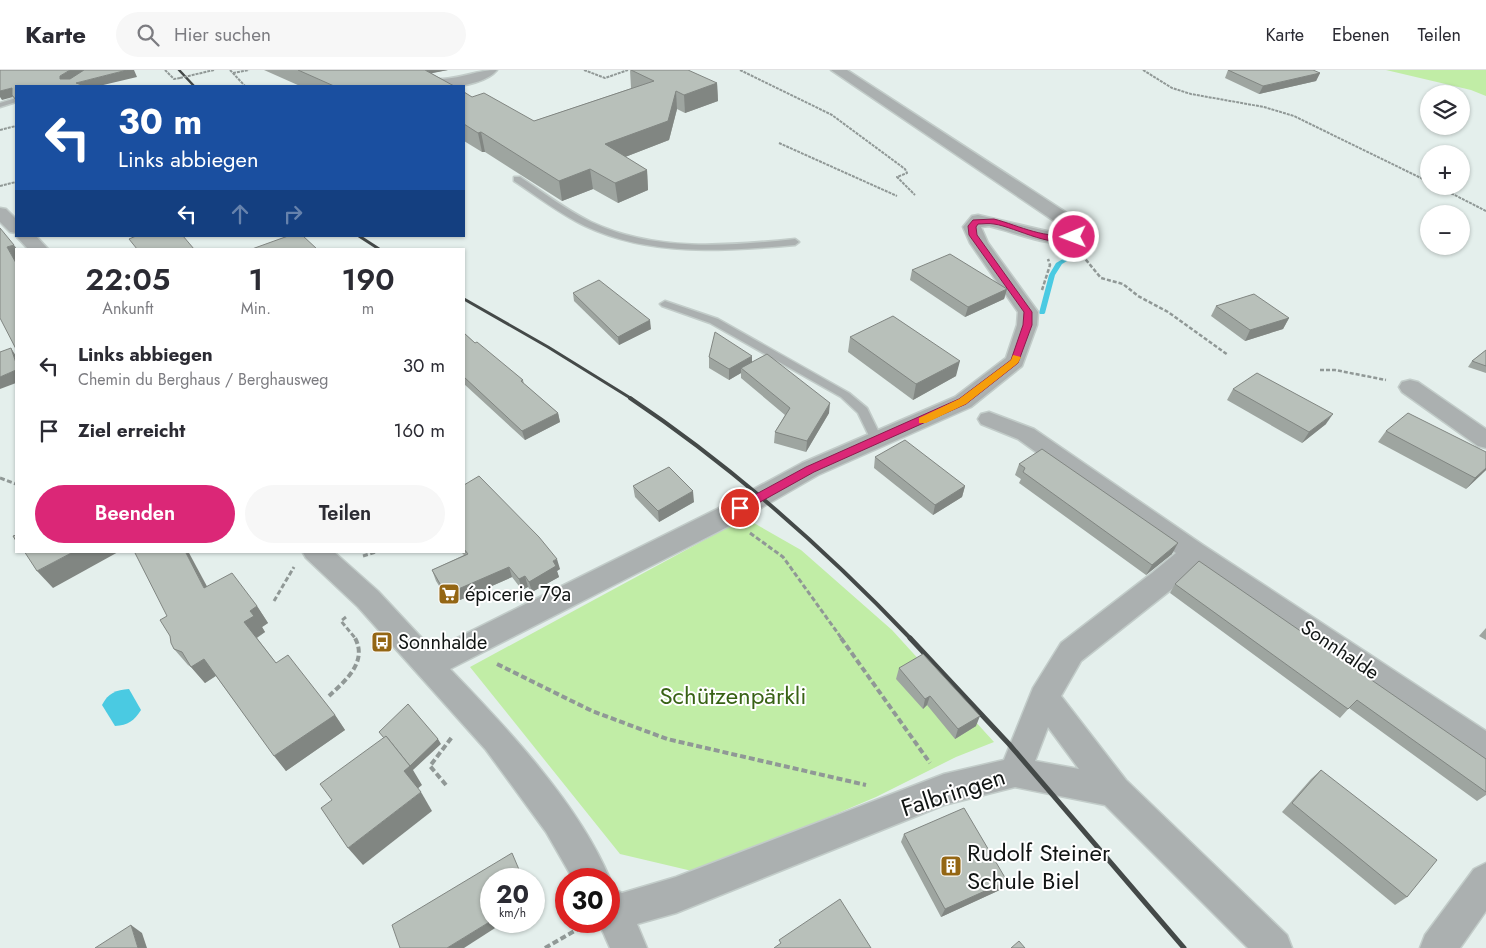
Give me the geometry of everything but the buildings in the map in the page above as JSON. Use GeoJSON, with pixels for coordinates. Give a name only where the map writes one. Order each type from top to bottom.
{"type":"FeatureCollection","features":[{"type":"Feature","properties":{"kind":"street"},"geometry":{"type":"LineString","coordinates":[[397,70],[411,79],[439,83],[472,78],[490,70]]}},
{"type":"Feature","properties":{"kind":"street"},"geometry":{"type":"LineString","coordinates":[[430,665],[726,516],[810,469],[963,402],[1015,361],[1027,325],[1028,312],[979,243],[972,226],[978,220],[994,221],[1038,236],[1054,238],[1074,237],[1075,229],[1070,223],[977,158],[951,145],[838,70]]}},
{"type":"Feature","properties":{"kind":"street"},"geometry":{"type":"LineString","coordinates":[[0,213],[15,227]]}},
{"type":"Feature","properties":{"kind":"street"},"geometry":{"type":"LineString","coordinates":[[27,237],[38,248]]}},
{"type":"Feature","properties":{"kind":"street"},"geometry":{"type":"LineString","coordinates":[[1410,387],[1486,440]]}},
{"type":"Feature","properties":{"kind":"street","name":"Sonnhalde"},"geometry":{"type":"LineString","coordinates":[[989,419],[1026,434],[1194,552],[1486,748]]}},
{"type":"Feature","properties":{"kind":"street"},"geometry":{"type":"LineString","coordinates":[[1015,772],[1044,697],[1071,652],[1162,581],[1194,552]]}},
{"type":"Feature","properties":{"kind":"street"},"geometry":{"type":"LineString","coordinates":[[306,555],[368,599],[472,710],[558,820],[587,868]]}},
{"type":"Feature","properties":{"kind":"street"},"geometry":{"type":"LineString","coordinates":[[1044,697],[1114,791],[1274,948]]}},
{"type":"Feature","properties":{"kind":"street","name":"Falbringen"},"geometry":{"type":"LineString","coordinates":[[620,910],[676,895],[944,790],[1015,772],[1114,791]]}},
{"type":"Feature","properties":{"kind":"street"},"geometry":{"type":"LineString","coordinates":[[1438,948],[1486,881]]}},
{"type":"Feature","properties":{"kind":"street"},"geometry":{"type":"LineString","coordinates":[[618,933],[629,948]]}},
{"type":"Feature","properties":{"kind":"lane"},"geometry":{"type":"LineString","coordinates":[[0,104],[15,100]]}},
{"type":"Feature","properties":{"kind":"lane"},"geometry":{"type":"LineString","coordinates":[[517,179],[588,223],[640,242],[709,248],[795,242]]}},
{"type":"Feature","properties":{"kind":"lane"},"geometry":{"type":"LineString","coordinates":[[666,304],[714,321],[844,395],[863,411],[877,441]]}},
{"type":"Feature","properties":{"kind":"path"},"geometry":{"type":"LineString","coordinates":[[165,70],[174,79],[214,70]]}},
{"type":"Feature","properties":{"kind":"path"},"geometry":{"type":"LineString","coordinates":[[230,70],[244,85]]}},
{"type":"Feature","properties":{"kind":"path"},"geometry":{"type":"LineString","coordinates":[[233,74],[249,70]]}},
{"type":"Feature","properties":{"kind":"path"},"geometry":{"type":"LineString","coordinates":[[584,70],[605,78],[628,70]]}},
{"type":"Feature","properties":{"kind":"path"},"geometry":{"type":"LineString","coordinates":[[740,70],[846,123],[860,136],[884,151],[905,168],[907,173],[897,177],[915,195]]}},
{"type":"Feature","properties":{"kind":"path"},"geometry":{"type":"LineString","coordinates":[[1143,70],[1172,88],[1191,94],[1264,107],[1294,116],[1420,178]]}},
{"type":"Feature","properties":{"kind":"path"},"geometry":{"type":"LineString","coordinates":[[0,130],[15,126]]}},
{"type":"Feature","properties":{"kind":"path"},"geometry":{"type":"LineString","coordinates":[[779,144],[897,196]]}},
{"type":"Feature","properties":{"kind":"path"},"geometry":{"type":"LineString","coordinates":[[0,186],[15,182]]}},
{"type":"Feature","properties":{"kind":"path"},"geometry":{"type":"LineString","coordinates":[[1455,195],[1486,210]]}},
{"type":"Feature","properties":{"kind":"path"},"geometry":{"type":"LineString","coordinates":[[1028,312],[1038,300],[1042,290],[1050,265],[1047,256],[1048,246],[1054,238],[1081,253],[1101,278],[1122,284],[1138,296],[1168,312],[1228,355]]}},
{"type":"Feature","properties":{"kind":"path"},"geometry":{"type":"LineString","coordinates":[[1320,370],[1336,370],[1373,376]]}},
{"type":"Feature","properties":{"kind":"path"},"geometry":{"type":"LineString","coordinates":[[0,478],[15,484]]}},
{"type":"Feature","properties":{"kind":"path"},"geometry":{"type":"LineString","coordinates":[[726,516],[783,557],[929,762],[944,790]]}},
{"type":"Feature","properties":{"kind":"path"},"geometry":{"type":"LineString","coordinates":[[274,601],[306,555]]}},
{"type":"Feature","properties":{"kind":"path"},"geometry":{"type":"LineString","coordinates":[[329,696],[351,674],[359,656],[358,642],[341,621]]}},
{"type":"Feature","properties":{"kind":"path"},"geometry":{"type":"LineString","coordinates":[[499,665],[570,701],[629,725],[691,746],[877,788],[896,810]]}},
{"type":"Feature","properties":{"kind":"path"},"geometry":{"type":"LineString","coordinates":[[446,785],[430,766],[472,710]]}},
{"type":"Feature","properties":{"kind":"path"},"geometry":{"type":"LineString","coordinates":[[545,948],[571,933]]}},
{"type":"Feature","properties":{"kind":"green space"},"geometry":{"type":"Polygon","coordinates":[[[1386,70],[1486,70],[1486,96],[1470,90],[1470,85],[1450,85],[1386,70]]]}},
{"type":"Feature","properties":{"kind":"green space","name":"Schützenpärkli"},"geometry":{"type":"Polygon","coordinates":[[[745,518],[801,550],[892,630],[994,742],[956,757],[876,797],[803,828],[709,875],[620,854],[470,667],[745,518]]]}},
{"type":"Feature","properties":{"kind":"water"},"geometry":{"type":"Polygon","coordinates":[[[129,689],[141,710],[130,722],[115,726],[102,705],[113,693],[129,689]]]}},
{"type":"Feature","properties":{"kind":"waterway"},"geometry":{"type":"LineString","coordinates":[[1042,313],[1052,275],[1059,263],[1077,253]]}},
{"type":"Feature","properties":{"kind":"railway"},"geometry":{"type":"LineString","coordinates":[[179,70],[193,85]]}},
{"type":"Feature","properties":{"kind":"railway"},"geometry":{"type":"LineString","coordinates":[[361,237],[377,248]]}},
{"type":"Feature","properties":{"kind":"railway"},"geometry":{"type":"LineString","coordinates":[[465,300],[548,347],[632,399]]}},
{"type":"Feature","properties":{"kind":"railway"},"geometry":{"type":"LineString","coordinates":[[630,398],[705,452],[777,511],[846,573],[911,639]]}},
{"type":"Feature","properties":{"kind":"railway"},"geometry":{"type":"LineString","coordinates":[[910,638],[1009,744],[1184,948]]}},
{"type":"Feature","properties":{"kind":"slow traffic"},"geometry":{"type":"LineString","coordinates":[[923,420],[963,402],[1015,361],[1017,357]]}},
{"type":"Feature","properties":{"kind":"place","name":"épicerie 79a"},"geometry":{"type":"Point","coordinates":[449,594]}},
{"type":"Feature","properties":{"kind":"place","name":"Sonnhalde"},"geometry":{"type":"Point","coordinates":[382,642]}},
{"type":"Feature","properties":{"kind":"place","name":"Rudolf Steiner Schule Biel"},"geometry":{"type":"Point","coordinates":[951,866]}},
{"type":"Feature","properties":{"kind":"route"},"geometry":{"type":"LineString","coordinates":[[740,508],[810,469],[963,402],[1015,361],[1027,325],[1028,312],[1021,299],[973,235],[972,226],[978,220],[1009,224],[1038,236],[1064,239],[1074,237]]}}]}
